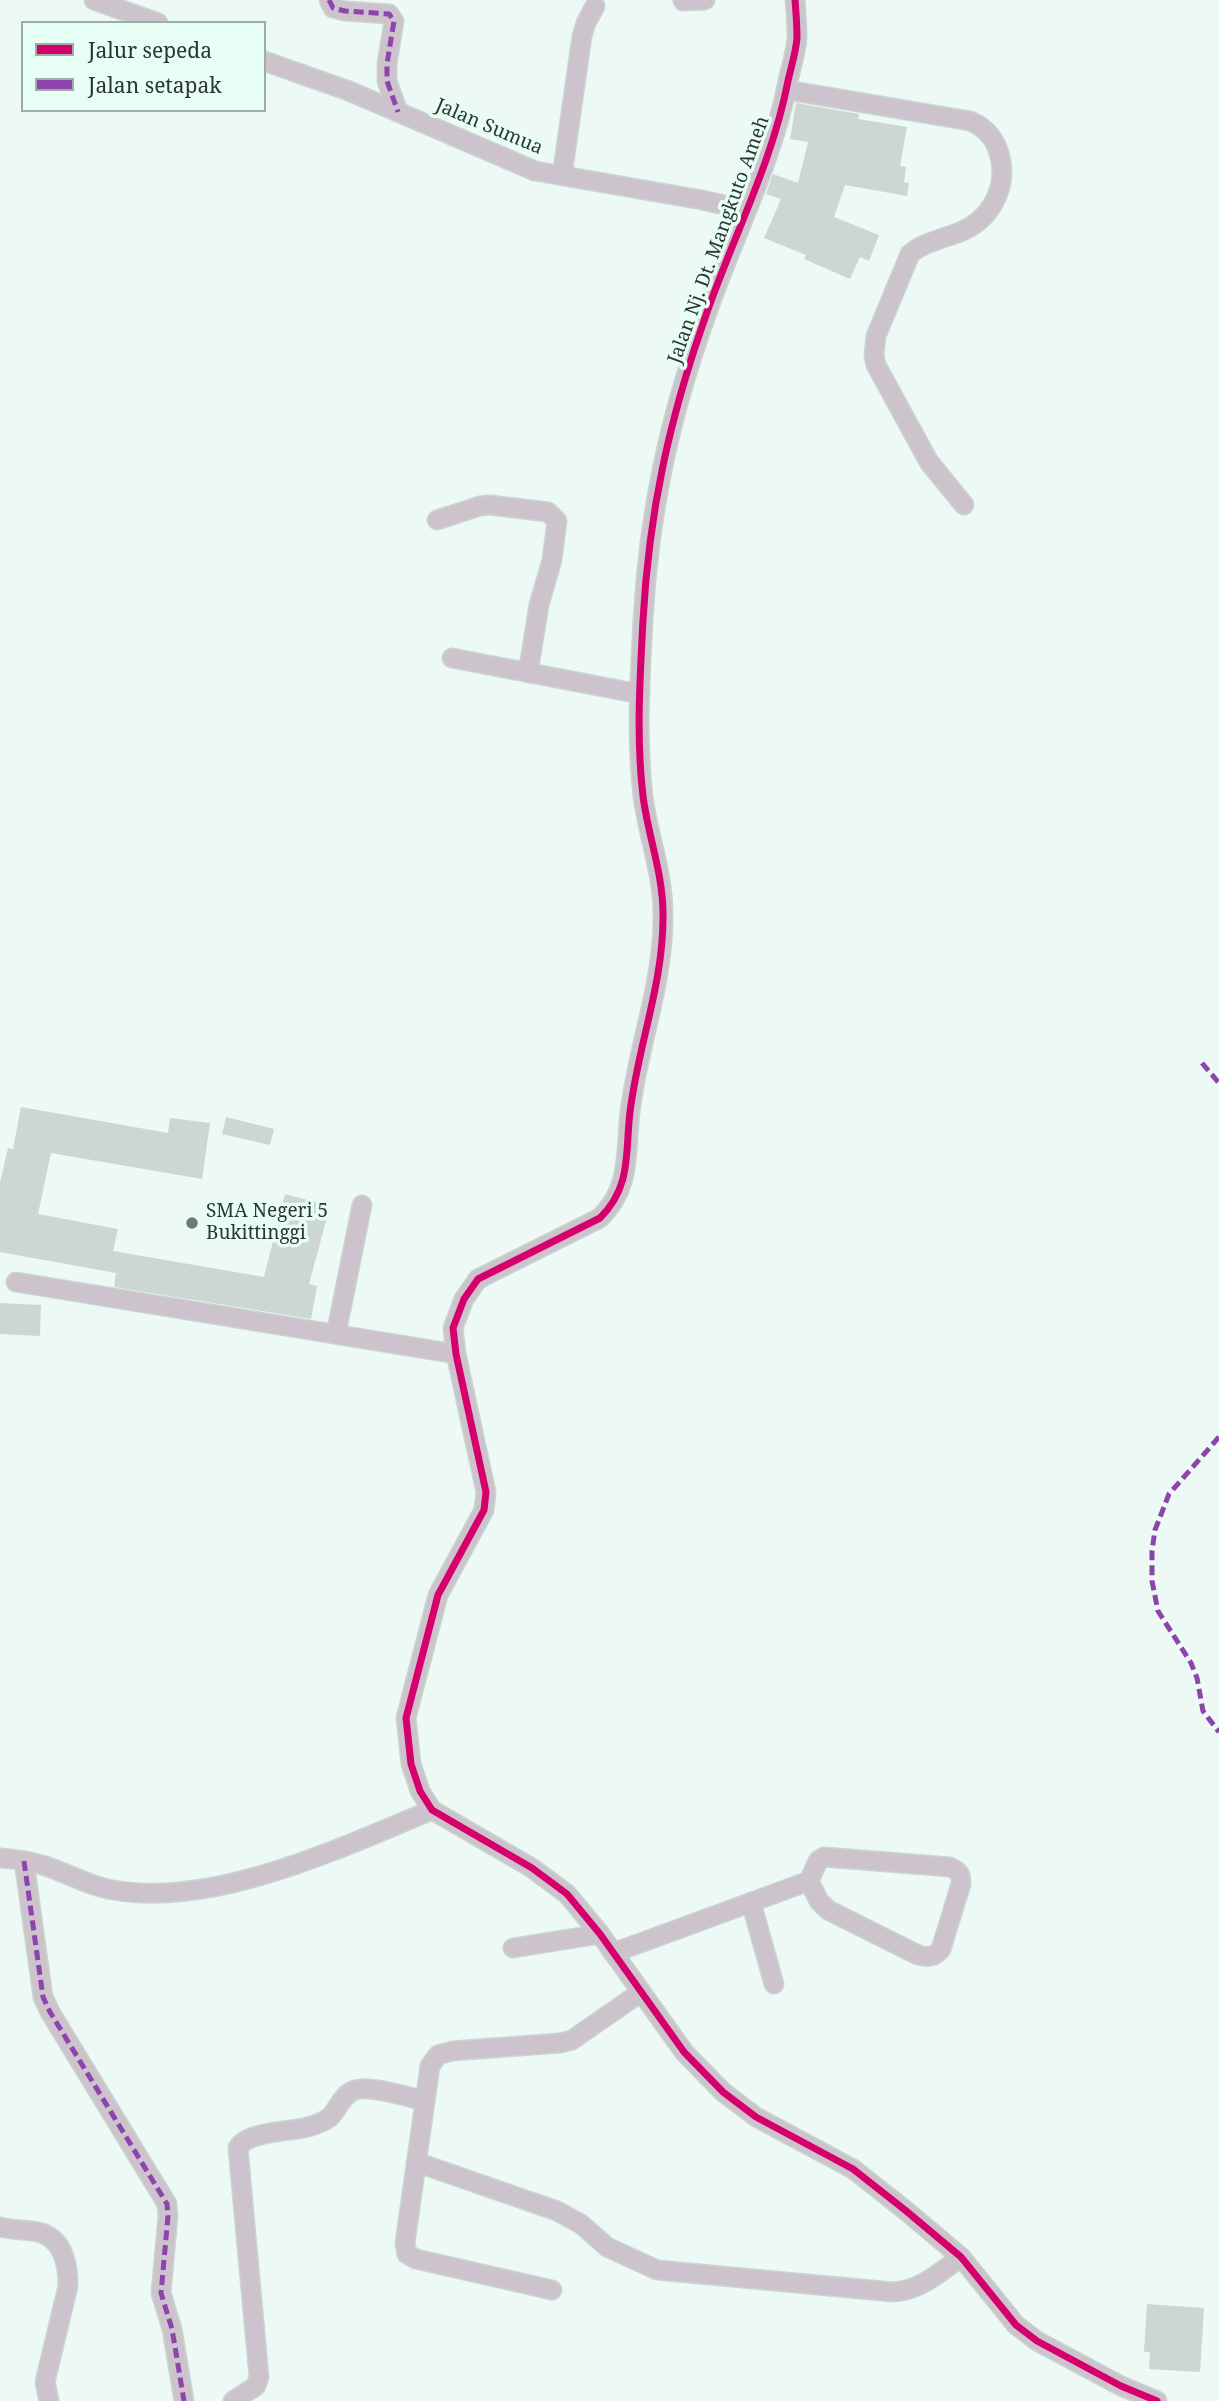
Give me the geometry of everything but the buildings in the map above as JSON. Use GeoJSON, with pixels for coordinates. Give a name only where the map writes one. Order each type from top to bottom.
{"type":"FeatureCollection","features":[{"type":"Feature","properties":{"kind":"street"},"geometry":{"type":"LineString","coordinates":[[94,0],[152,21]]}},
{"type":"Feature","properties":{"kind":"street"},"geometry":{"type":"LineString","coordinates":[[329,0],[333,8],[389,14],[394,21],[387,81],[398,112]]}},
{"type":"Feature","properties":{"kind":"street"},"geometry":{"type":"LineString","coordinates":[[683,1],[705,0]]}},
{"type":"Feature","properties":{"kind":"street","name":"Jalan Nj. Dt. Mangkuto Ameh"},"geometry":{"type":"LineString","coordinates":[[432,1810],[420,1791],[411,1765],[406,1718],[438,1595],[484,1510],[486,1492],[456,1354],[453,1328],[464,1299],[478,1279],[600,1218],[612,1206],[622,1185],[628,1157],[630,1113],[639,1058],[655,995],[662,943],[662,881],[643,799],[639,737],[643,615],[655,498],[669,432],[705,317],[777,131],[797,40],[795,0]]}},
{"type":"Feature","properties":{"kind":"street"},"geometry":{"type":"LineString","coordinates":[[562,176],[582,36],[595,6]]}},
{"type":"Feature","properties":{"kind":"street","name":"Jalan Sumua"},"geometry":{"type":"LineString","coordinates":[[266,62],[349,91],[535,170],[747,210]]}},
{"type":"Feature","properties":{"kind":"street"},"geometry":{"type":"LineString","coordinates":[[787,90],[970,121],[982,126],[989,133],[1000,155],[1003,173],[993,206],[970,228],[918,247],[910,254],[874,345],[876,365],[929,462],[964,505]]}},
{"type":"Feature","properties":{"kind":"street"},"geometry":{"type":"LineString","coordinates":[[437,520],[491,505],[548,512],[557,521],[550,568],[538,605],[528,673]]}},
{"type":"Feature","properties":{"kind":"street"},"geometry":{"type":"LineString","coordinates":[[452,658],[640,694]]}},
{"type":"Feature","properties":{"kind":"street"},"geometry":{"type":"LineString","coordinates":[[336,1334],[362,1205]]}},
{"type":"Feature","properties":{"kind":"street"},"geometry":{"type":"LineString","coordinates":[[16,1282],[456,1354]]}},
{"type":"Feature","properties":{"kind":"street"},"geometry":{"type":"LineString","coordinates":[[0,1858],[24,1861],[113,1890],[149,1893],[203,1890],[302,1863],[432,1810],[532,1868],[567,1894],[600,1934],[684,2052],[723,2092],[755,2117],[853,2169],[961,2257],[1016,2325],[1037,2341],[1121,2386],[1157,2401]]}},
{"type":"Feature","properties":{"kind":"street"},"geometry":{"type":"LineString","coordinates":[[613,1953],[809,1881],[818,1861],[832,1856],[950,1867],[957,1870],[961,1876],[961,1884],[941,1949],[936,1955],[927,1958],[828,1910],[819,1901],[809,1881]]}},
{"type":"Feature","properties":{"kind":"street"},"geometry":{"type":"LineString","coordinates":[[24,1861],[43,1997],[167,2204],[161,2293],[172,2329],[184,2401]]}},
{"type":"Feature","properties":{"kind":"street"},"geometry":{"type":"LineString","coordinates":[[751,1902],[774,1984]]}},
{"type":"Feature","properties":{"kind":"street"},"geometry":{"type":"LineString","coordinates":[[513,1948],[600,1934]]}},
{"type":"Feature","properties":{"kind":"street"},"geometry":{"type":"LineString","coordinates":[[552,2290],[416,2259],[407,2254],[405,2243],[430,2066],[438,2055],[452,2051],[572,2040],[641,1992]]}},
{"type":"Feature","properties":{"kind":"street"},"geometry":{"type":"LineString","coordinates":[[233,2401],[256,2386],[259,2377],[238,2148],[242,2141],[251,2136],[295,2131],[316,2124],[330,2117],[345,2096],[353,2091],[363,2089],[425,2101]]}},
{"type":"Feature","properties":{"kind":"street"},"geometry":{"type":"LineString","coordinates":[[416,2162],[557,2211],[581,2224],[607,2247],[657,2270],[908,2292],[961,2257]]}},
{"type":"Feature","properties":{"kind":"street"},"geometry":{"type":"LineString","coordinates":[[0,2227],[39,2232],[59,2244],[65,2258],[68,2286],[45,2382],[49,2401]]}},
{"type":"Feature","properties":{"kind":"marked path"},"geometry":{"type":"LineString","coordinates":[[329,0],[333,8],[389,14],[394,21],[387,81],[398,112]]}},
{"type":"Feature","properties":{"kind":"marked path"},"geometry":{"type":"LineString","coordinates":[[1202,1063],[1219,1083]]}},
{"type":"Feature","properties":{"kind":"marked path"},"geometry":{"type":"LineString","coordinates":[[1219,1437],[1169,1494],[1155,1530],[1152,1551],[1152,1581],[1158,1611],[1191,1663],[1197,1678],[1203,1711],[1219,1732]]}},
{"type":"Feature","properties":{"kind":"marked path"},"geometry":{"type":"LineString","coordinates":[[24,1861],[43,1997],[167,2204],[161,2293],[172,2329],[184,2401]]}},
{"type":"Feature","properties":{"kind":"cycle path"},"geometry":{"type":"LineString","coordinates":[[795,0],[796,43],[781,112],[762,172],[692,356],[671,430],[650,542],[641,664],[640,752],[645,811],[661,884],[663,914],[659,964],[634,1087],[625,1168],[617,1194],[600,1218],[478,1279],[464,1299],[453,1328],[456,1354],[486,1492],[484,1510],[438,1595],[406,1718],[411,1764],[420,1791],[432,1810],[532,1868],[567,1894],[600,1934],[684,2052],[723,2092],[756,2117],[853,2169],[905,2210],[961,2257],[1016,2325],[1037,2341],[1121,2386],[1157,2401]]}},
{"type":"Feature","properties":{"kind":"place","name":"SMA Negeri 5 Bukittinggi"},"geometry":{"type":"Point","coordinates":[192,1223]}}]}
